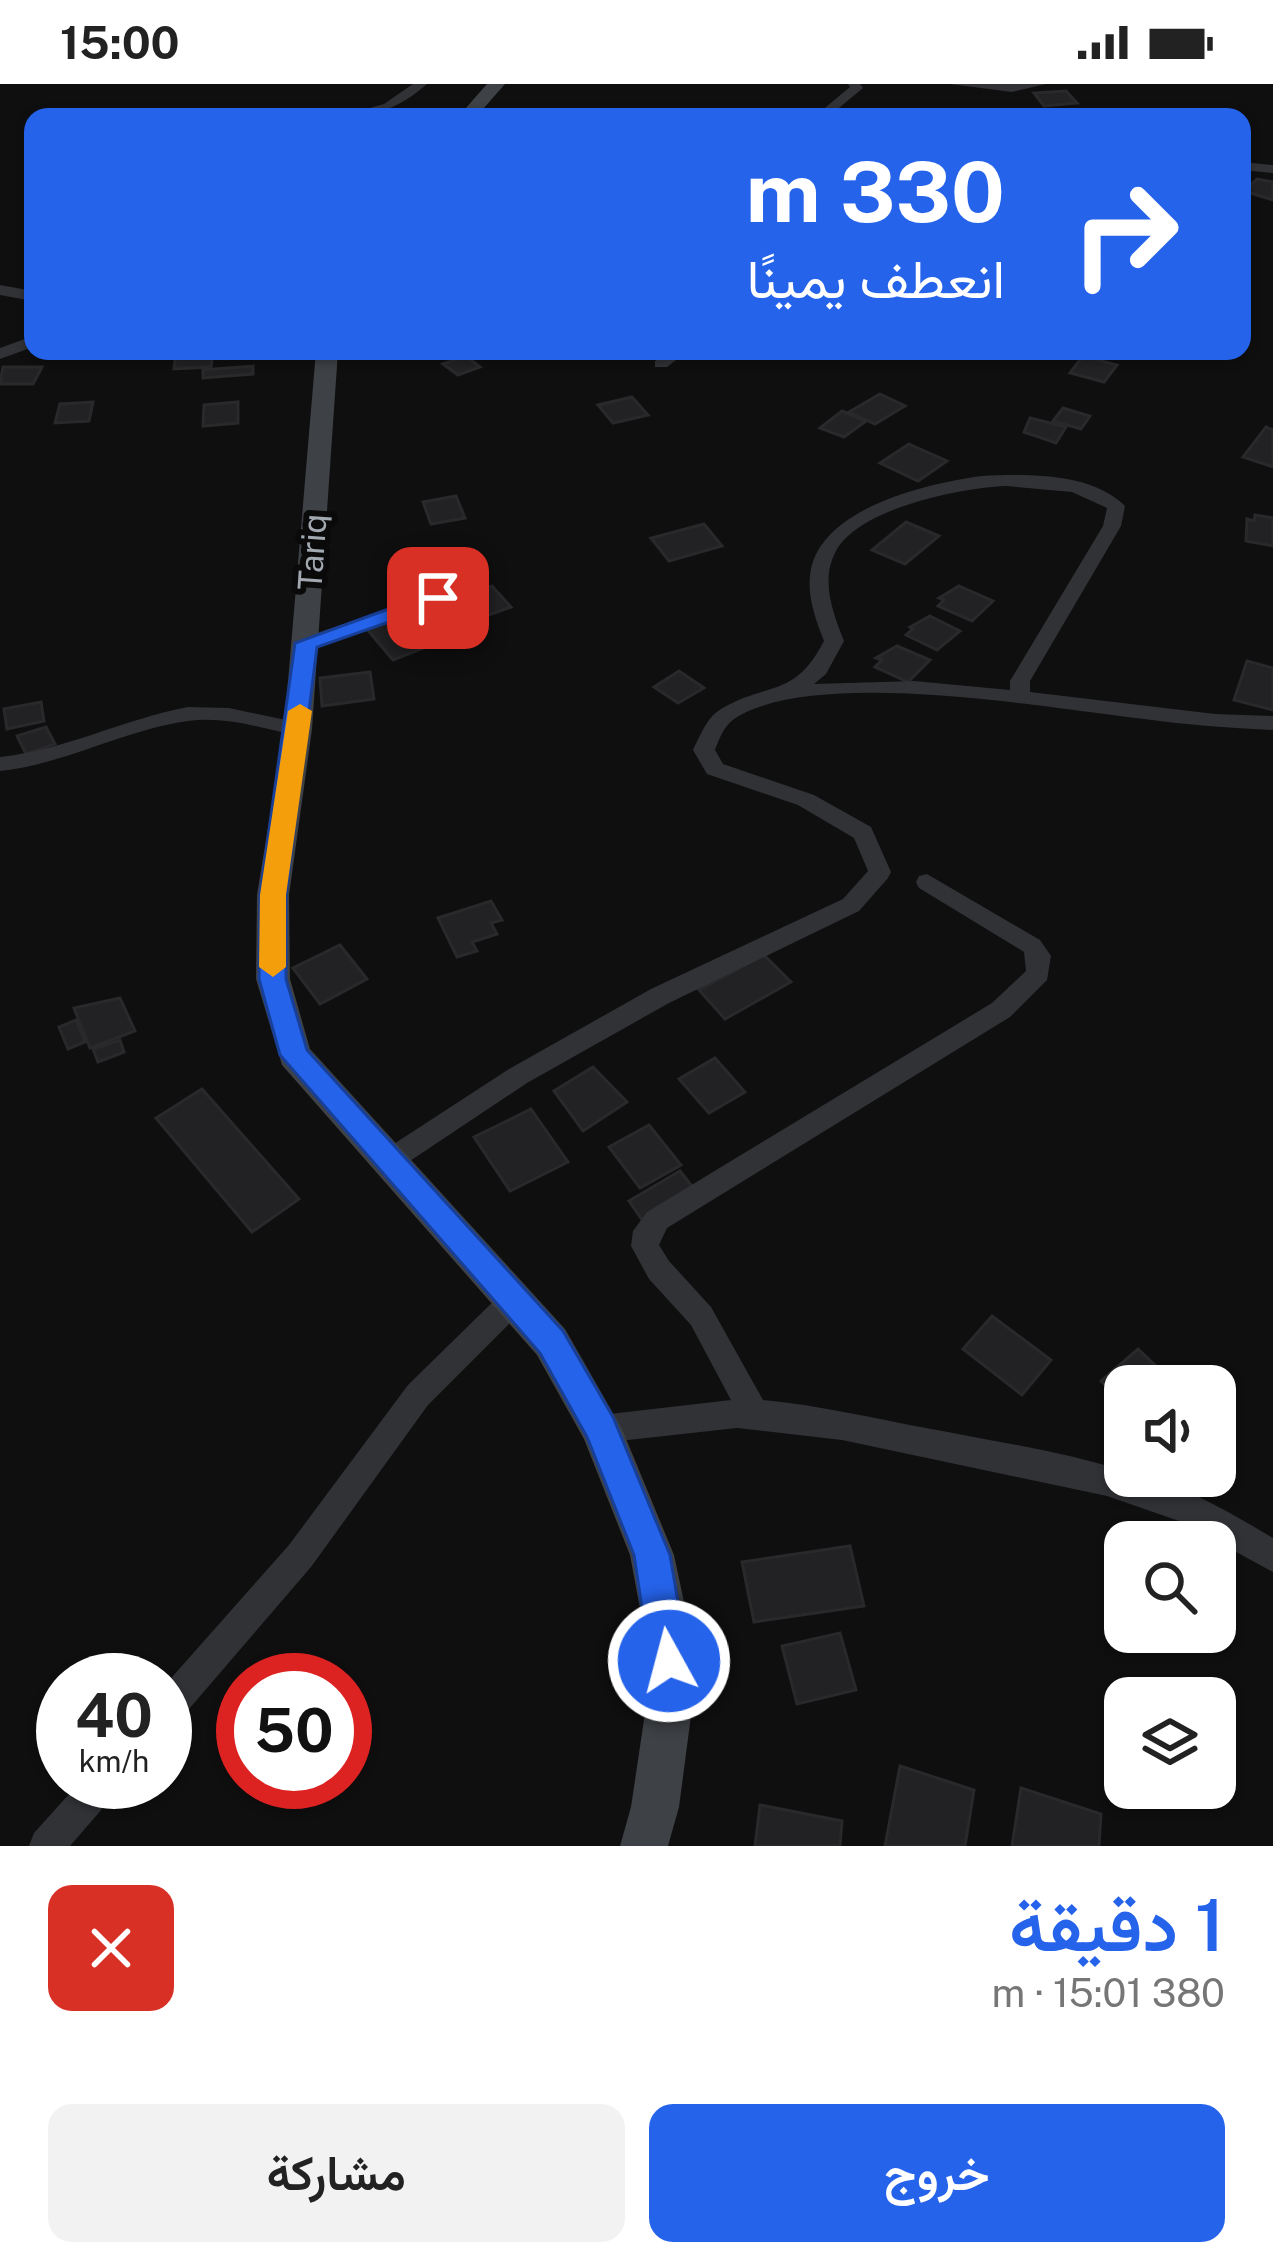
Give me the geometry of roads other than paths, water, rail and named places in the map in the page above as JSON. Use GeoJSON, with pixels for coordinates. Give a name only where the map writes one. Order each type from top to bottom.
{"type":"FeatureCollection","features":[{"type":"Feature","properties":{"kind":"main road"},"geometry":{"type":"LineString","coordinates":[[475,108],[496,84]]}},
{"type":"Feature","properties":{"kind":"main road","name":"Tariq"},"geometry":{"type":"LineString","coordinates":[[325,360],[298,729],[273,895],[273,979],[294,1055],[551,1342],[601,1429],[652,1555],[668,1630],[671,1693],[655,1807],[644,1846]]}},
{"type":"Feature","properties":{"kind":"street"},"geometry":{"type":"LineString","coordinates":[[384,108],[421,84]]}},
{"type":"Feature","properties":{"kind":"street"},"geometry":{"type":"LineString","coordinates":[[832,108],[857,88],[854,84]]}},
{"type":"Feature","properties":{"kind":"street"},"geometry":{"type":"LineString","coordinates":[[956,84],[1012,88],[1040,84]]}},
{"type":"Feature","properties":{"kind":"street"},"geometry":{"type":"LineString","coordinates":[[661,364],[667,360]]}},
{"type":"Feature","properties":{"kind":"street"},"geometry":{"type":"LineString","coordinates":[[793,690],[819,670],[833,641],[821,608],[818,578],[828,547],[858,522],[904,497],[939,486],[1005,477],[1102,494],[1116,506],[1112,526],[1020,681],[1020,698]]}},
{"type":"Feature","properties":{"kind":"street"},"geometry":{"type":"LineString","coordinates":[[306,643],[438,598]]}},
{"type":"Feature","properties":{"kind":"street"},"geometry":{"type":"LineString","coordinates":[[389,1161],[518,1076],[660,996],[851,905],[880,872],[863,833],[806,800],[715,770],[704,750],[725,715],[793,690],[838,687],[1020,698],[1152,717],[1273,723]]}},
{"type":"Feature","properties":{"kind":"street"},"geometry":{"type":"LineString","coordinates":[[0,764],[53,757],[187,714],[233,716],[298,729]]}},
{"type":"Feature","properties":{"kind":"street"},"geometry":{"type":"LineString","coordinates":[[754,1414],[701,1316],[659,1270],[645,1246],[647,1231],[657,1220],[1001,1010],[1038,974],[1040,956],[1032,946],[927,882]]}},
{"type":"Feature","properties":{"kind":"street"},"geometry":{"type":"LineString","coordinates":[[192,1680],[300,1556],[418,1395],[514,1300]]}},
{"type":"Feature","properties":{"kind":"street"},"geometry":{"type":"LineString","coordinates":[[601,1429],[754,1414],[887,1435],[1129,1485],[1223,1523],[1273,1556]]}},
{"type":"Feature","properties":{"kind":"street"},"geometry":{"type":"LineString","coordinates":[[47,1846],[79,1809]]}}]}
